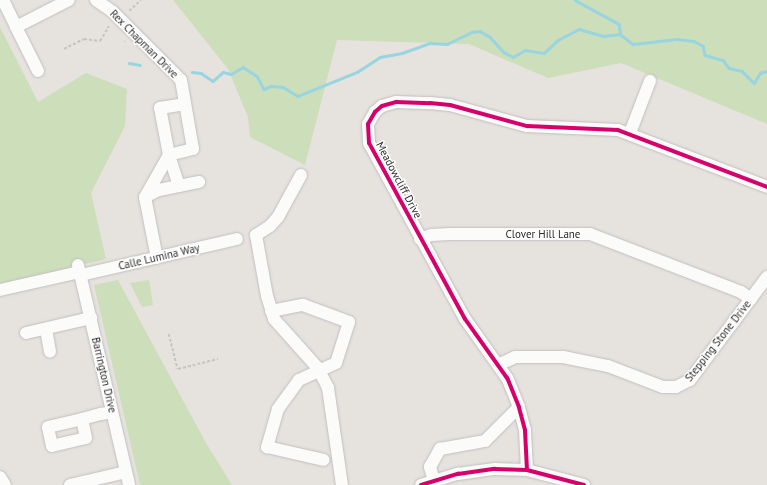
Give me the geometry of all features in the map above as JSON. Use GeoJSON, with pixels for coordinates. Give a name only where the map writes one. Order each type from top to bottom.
{"type":"FeatureCollection","features":[{"type":"Feature","properties":{"kind":"street"},"geometry":{"type":"LineString","coordinates":[[3,0],[38,71]]}},
{"type":"Feature","properties":{"kind":"street"},"geometry":{"type":"LineString","coordinates":[[54,0],[80,0]]}},
{"type":"Feature","properties":{"kind":"street"},"geometry":{"type":"LineString","coordinates":[[16,27],[69,0]]}},
{"type":"Feature","properties":{"kind":"street","name":"Rex Chapman Drive"},"geometry":{"type":"LineString","coordinates":[[96,0],[113,12],[181,80],[193,149],[169,154]]}},
{"type":"Feature","properties":{"kind":"street"},"geometry":{"type":"LineString","coordinates":[[630,133],[650,81]]}},
{"type":"Feature","properties":{"kind":"street","name":"Meadowcliff Drive"},"geometry":{"type":"LineString","coordinates":[[527,470],[525,430],[519,407],[498,365],[465,319],[420,239],[367,139],[370,119],[382,106],[396,102],[450,105],[527,126],[611,129],[630,133],[767,187]]}},
{"type":"Feature","properties":{"kind":"street"},"geometry":{"type":"LineString","coordinates":[[179,186],[169,154],[160,108],[184,104]]}},
{"type":"Feature","properties":{"kind":"street"},"geometry":{"type":"LineString","coordinates":[[157,258],[144,197],[169,154]]}},
{"type":"Feature","properties":{"kind":"street"},"geometry":{"type":"LineString","coordinates":[[301,175],[278,217],[270,226],[256,235],[271,311],[274,319],[320,371],[328,388],[342,485]]}},
{"type":"Feature","properties":{"kind":"street"},"geometry":{"type":"LineString","coordinates":[[144,197],[159,190],[200,182]]}},
{"type":"Feature","properties":{"kind":"street","name":"Clover Hill Lane"},"geometry":{"type":"LineString","coordinates":[[420,239],[431,235],[450,234],[590,234],[741,292],[751,298]]}},
{"type":"Feature","properties":{"kind":"street","name":"Calle Lumina Way"},"geometry":{"type":"LineString","coordinates":[[0,290],[79,271],[157,258],[237,239]]}},
{"type":"Feature","properties":{"kind":"street","name":"Barrington Drive"},"geometry":{"type":"LineString","coordinates":[[79,271],[129,485]]}},
{"type":"Feature","properties":{"kind":"street","name":"Stepping Stone Drive"},"geometry":{"type":"LineString","coordinates":[[498,365],[515,357],[563,357],[608,366],[663,386],[676,387],[690,380],[767,277]]}},
{"type":"Feature","properties":{"kind":"street"},"geometry":{"type":"LineString","coordinates":[[271,311],[303,305],[349,322],[336,363],[299,380],[278,409],[267,447],[324,460]]}},
{"type":"Feature","properties":{"kind":"street"},"geometry":{"type":"LineString","coordinates":[[26,333],[91,318]]}},
{"type":"Feature","properties":{"kind":"street"},"geometry":{"type":"LineString","coordinates":[[46,328],[50,352]]}},
{"type":"Feature","properties":{"kind":"street"},"geometry":{"type":"LineString","coordinates":[[434,481],[430,467],[440,449],[485,441],[519,407]]}},
{"type":"Feature","properties":{"kind":"street"},"geometry":{"type":"LineString","coordinates":[[82,419],[112,412]]}},
{"type":"Feature","properties":{"kind":"street"},"geometry":{"type":"LineString","coordinates":[[421,485],[434,481],[459,480],[495,469],[527,470],[584,485]]}},
{"type":"Feature","properties":{"kind":"street"},"geometry":{"type":"LineString","coordinates":[[70,485],[126,472]]}},
{"type":"Feature","properties":{"kind":"street"},"geometry":{"type":"LineString","coordinates":[[0,476],[5,485]]}},
{"type":"Feature","properties":{"kind":"path"},"geometry":{"type":"LineString","coordinates":[[129,11],[141,0]]}},
{"type":"Feature","properties":{"kind":"path"},"geometry":{"type":"LineString","coordinates":[[64,49],[84,39],[100,41],[109,26]]}},
{"type":"Feature","properties":{"kind":"path"},"geometry":{"type":"LineString","coordinates":[[169,334],[178,369],[218,359]]}},
{"type":"Feature","properties":{"kind":"green space"},"geometry":{"type":"Polygon","coordinates":[[[173,0],[767,0],[767,124],[621,63],[548,78],[469,44],[337,40],[305,165],[250,137],[248,117],[228,69],[173,0]]]}},
{"type":"Feature","properties":{"kind":"green space"},"geometry":{"type":"Polygon","coordinates":[[[0,27],[38,102],[86,73],[127,89],[125,126],[91,193],[106,259],[0,285],[0,27]]]}},
{"type":"Feature","properties":{"kind":"green space"},"geometry":{"type":"Polygon","coordinates":[[[118,280],[206,443],[232,485],[140,485],[94,285],[118,280]]]}},
{"type":"Feature","properties":{"kind":"green space"},"geometry":{"type":"Polygon","coordinates":[[[149,280],[153,305],[142,307],[130,283],[149,280]]]}},
{"type":"Feature","properties":{"kind":"waterway"},"geometry":{"type":"LineString","coordinates":[[575,0],[619,24],[621,35]]}},
{"type":"Feature","properties":{"kind":"waterway"},"geometry":{"type":"LineString","coordinates":[[192,72],[201,73],[213,81],[223,72],[231,74],[243,67],[257,76],[264,89],[271,86],[283,87],[298,96],[357,72],[380,57],[402,53],[430,43],[447,44],[472,32],[480,31],[490,37],[504,52],[513,57],[525,50],[544,53],[558,40],[579,29],[604,36],[620,34],[633,44],[677,39],[694,41],[703,46],[705,55],[723,60],[729,68],[742,71],[754,83],[760,73],[767,71]]}},
{"type":"Feature","properties":{"kind":"waterway"},"geometry":{"type":"LineString","coordinates":[[129,63],[140,65]]}},
{"type":"Feature","properties":{"kind":"cycle path"},"geometry":{"type":"LineString","coordinates":[[527,470],[525,430],[519,407],[507,378],[465,319],[369,143],[368,124],[375,112],[382,106],[396,102],[430,103],[450,105],[527,126],[618,130],[767,187]]}},
{"type":"Feature","properties":{"kind":"cycle path"},"geometry":{"type":"LineString","coordinates":[[421,485],[458,474],[495,469],[527,470],[584,485]]}}]}
